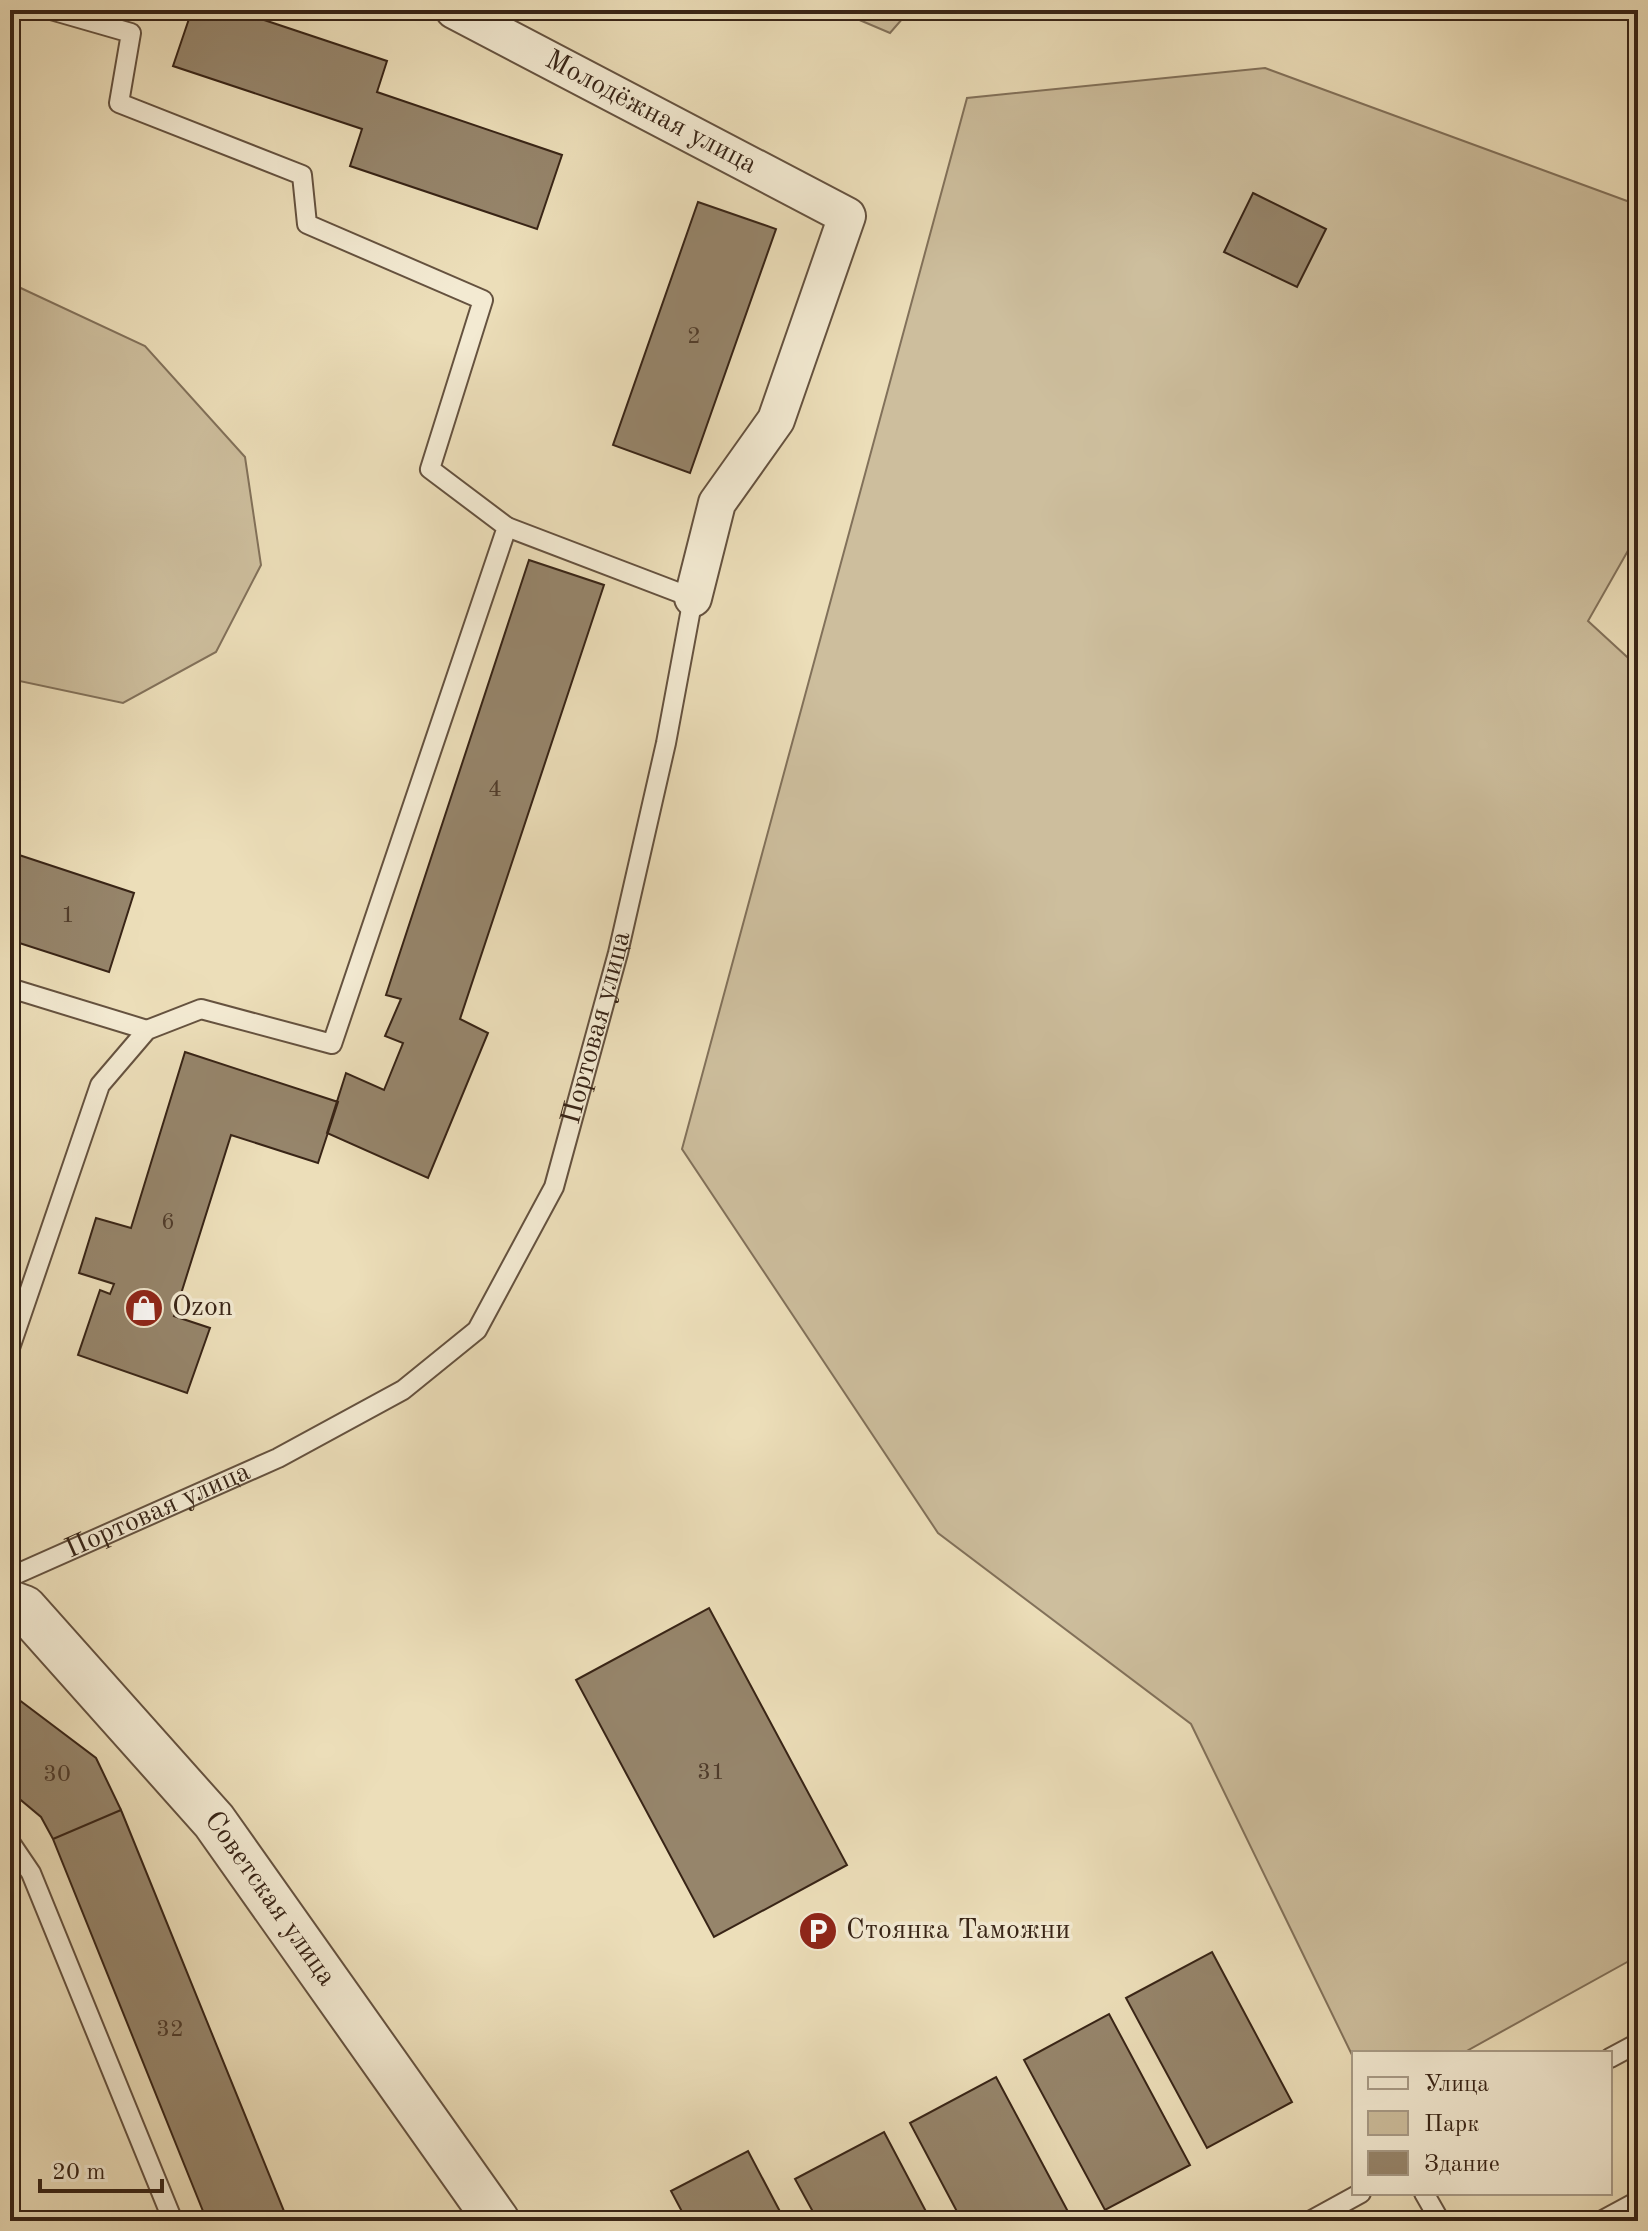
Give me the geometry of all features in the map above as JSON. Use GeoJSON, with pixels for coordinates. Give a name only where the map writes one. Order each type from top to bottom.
{"type":"FeatureCollection","features":[{"type":"Feature","properties":{"kind":"street","name":"Молодёжная улица"},"geometry":{"type":"LineString","coordinates":[[454,10],[847,216]]}},
{"type":"Feature","properties":{"kind":"street","name":"Портовая улица"},"geometry":{"type":"LineString","coordinates":[[693,598],[717,503],[776,420],[847,216]]}},
{"type":"Feature","properties":{"kind":"street","name":"Советская улица"},"geometry":{"type":"LineString","coordinates":[[10,1603],[24,1608],[214,1821],[497,2221]]}},
{"type":"Feature","properties":{"kind":"lane"},"geometry":{"type":"LineString","coordinates":[[51,10],[131,33],[119,103],[302,175],[307,224],[483,300],[430,469],[507,527],[693,598]]}},
{"type":"Feature","properties":{"kind":"lane"},"geometry":{"type":"LineString","coordinates":[[10,1348],[14,1324],[100,1085],[147,1030],[201,1009],[332,1044],[507,527]]}},
{"type":"Feature","properties":{"kind":"lane","name":"Портовая улица"},"geometry":{"type":"LineString","coordinates":[[10,1577],[278,1458],[403,1390],[477,1330],[554,1187],[618,953],[666,743],[693,598]]}},
{"type":"Feature","properties":{"kind":"lane"},"geometry":{"type":"LineString","coordinates":[[10,988],[147,1030]]}},
{"type":"Feature","properties":{"kind":"lane"},"geometry":{"type":"LineString","coordinates":[[10,1842],[31,1873],[173,2221]]}},
{"type":"Feature","properties":{"kind":"lane"},"geometry":{"type":"LineString","coordinates":[[1612,2057],[1638,2043]]}},
{"type":"Feature","properties":{"kind":"lane"},"geometry":{"type":"LineString","coordinates":[[1310,2221],[1357,2195]]}},
{"type":"Feature","properties":{"kind":"lane"},"geometry":{"type":"LineString","coordinates":[[1425,2195],[1440,2221]]}},
{"type":"Feature","properties":{"kind":"lane"},"geometry":{"type":"LineString","coordinates":[[1601,2221],[1638,2201]]}},
{"type":"Feature","properties":{"kind":"green space"},"geometry":{"type":"Polygon","coordinates":[[[836,10],[910,10],[890,33],[836,10]]]}},
{"type":"Feature","properties":{"kind":"green space"},"geometry":{"type":"Polygon","coordinates":[[[1265,68],[1638,205],[1638,533],[1588,621],[1638,667],[1638,1956],[1467,2051],[1352,2051],[1352,2055],[1191,1724],[938,1533],[682,1149],[967,98],[1265,68]]]}},
{"type":"Feature","properties":{"kind":"green space"},"geometry":{"type":"Polygon","coordinates":[[[10,283],[145,346],[245,457],[261,565],[216,652],[123,703],[10,679],[10,283]]]}},
{"type":"Feature","properties":{"kind":"building"},"geometry":{"type":"Polygon","coordinates":[[[192,10],[234,10],[387,61],[377,92],[562,155],[537,229],[350,166],[362,129],[173,66],[192,10]]]}},
{"type":"Feature","properties":{"kind":"building"},"geometry":{"type":"Polygon","coordinates":[[[1253,193],[1326,229],[1297,287],[1224,252],[1253,193]]]}},
{"type":"Feature","properties":{"kind":"building"},"geometry":{"type":"Polygon","coordinates":[[[698,202],[776,229],[690,473],[613,445],[698,202]]]}},
{"type":"Feature","properties":{"kind":"building"},"geometry":{"type":"Polygon","coordinates":[[[529,560],[604,585],[460,1019],[488,1033],[428,1178],[327,1133],[346,1073],[384,1090],[403,1043],[385,1036],[401,999],[386,995],[529,560]]]}},
{"type":"Feature","properties":{"kind":"building"},"geometry":{"type":"Polygon","coordinates":[[[10,852],[134,893],[109,972],[10,940],[10,852]]]}},
{"type":"Feature","properties":{"kind":"building"},"geometry":{"type":"Polygon","coordinates":[[[185,1052],[338,1102],[318,1163],[231,1135],[174,1316],[210,1328],[187,1393],[78,1355],[100,1290],[110,1294],[114,1284],[79,1273],[96,1218],[131,1228],[185,1052]]]}},
{"type":"Feature","properties":{"kind":"building"},"geometry":{"type":"Polygon","coordinates":[[[709,1608],[847,1865],[714,1937],[576,1680],[709,1608]]]}},
{"type":"Feature","properties":{"kind":"building"},"geometry":{"type":"Polygon","coordinates":[[[10,1693],[96,1758],[121,1810],[53,1839],[41,1817],[10,1791],[10,1693]]]}},
{"type":"Feature","properties":{"kind":"building"},"geometry":{"type":"Polygon","coordinates":[[[121,1810],[288,2221],[207,2221],[53,1839],[121,1810]]]}},
{"type":"Feature","properties":{"kind":"building"},"geometry":{"type":"Polygon","coordinates":[[[1212,1952],[1292,2102],[1207,2148],[1126,1998],[1212,1952]]]}},
{"type":"Feature","properties":{"kind":"building"},"geometry":{"type":"Polygon","coordinates":[[[1109,2014],[1190,2165],[1105,2210],[1024,2060],[1109,2014]]]}},
{"type":"Feature","properties":{"kind":"building"},"geometry":{"type":"Polygon","coordinates":[[[996,2077],[1073,2221],[962,2221],[910,2123],[996,2077]]]}},
{"type":"Feature","properties":{"kind":"building"},"geometry":{"type":"Polygon","coordinates":[[[884,2132],[931,2221],[818,2221],[795,2179],[884,2132]]]}},
{"type":"Feature","properties":{"kind":"building"},"geometry":{"type":"Polygon","coordinates":[[[748,2151],[785,2221],[687,2221],[671,2191],[748,2151]]]}},
{"type":"Feature","properties":{"kind":"place","name":"Ozon"},"geometry":{"type":"Point","coordinates":[144,1308]}},
{"type":"Feature","properties":{"kind":"place","name":"Стоянка Таможни"},"geometry":{"type":"Point","coordinates":[818,1931]}}]}
